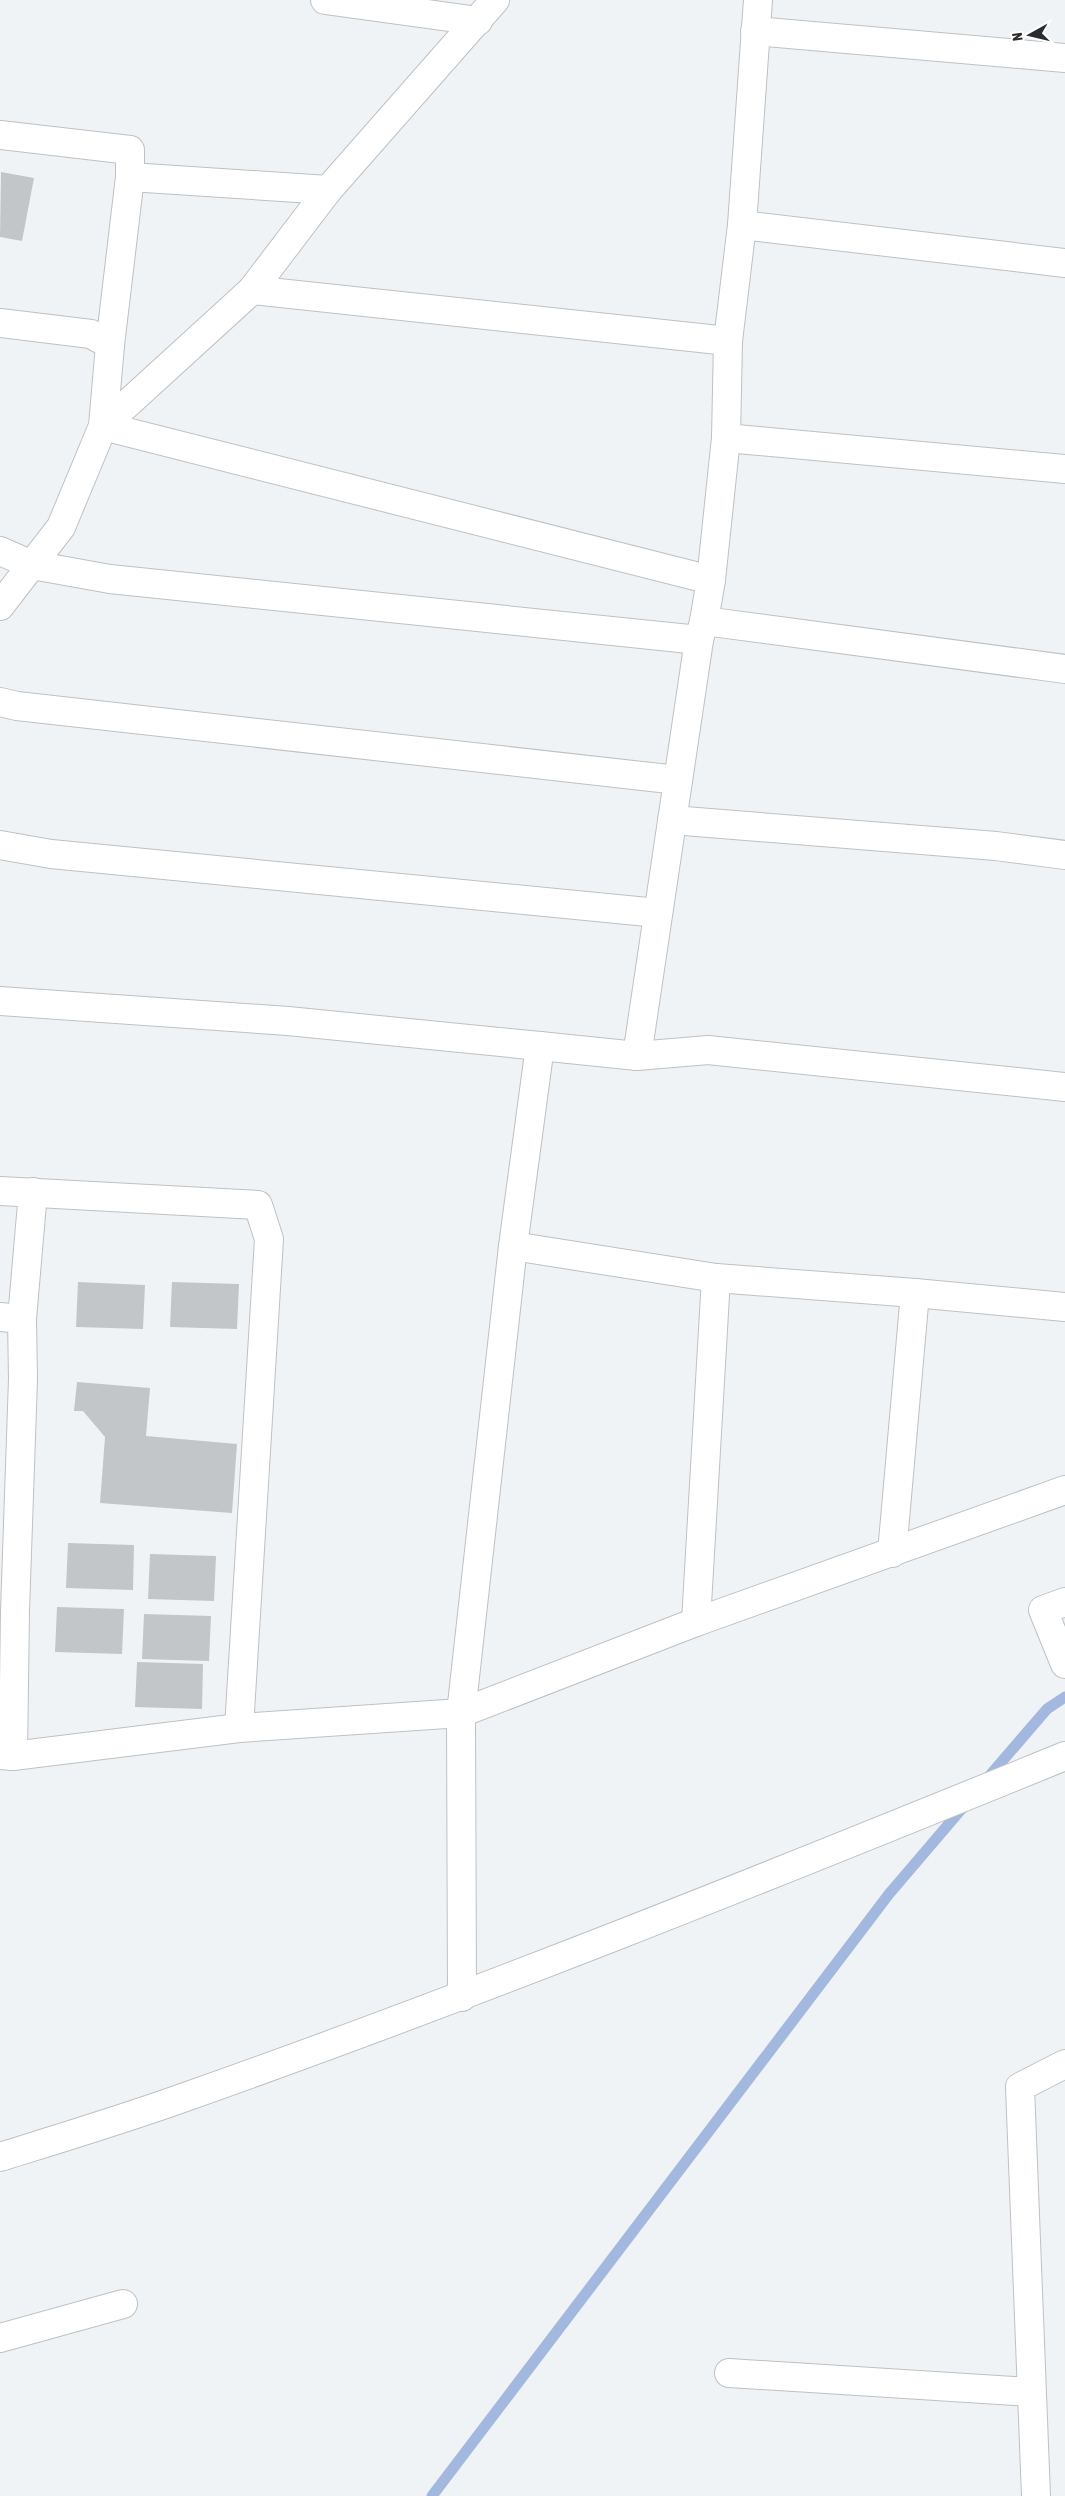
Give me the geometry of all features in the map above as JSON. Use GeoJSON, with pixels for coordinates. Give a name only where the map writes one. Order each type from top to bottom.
{"type":"FeatureCollection","features":[{"type":"Feature","properties":{"kind":"street"},"geometry":{"type":"LineString","coordinates":[[324,0],[478,21]]}},
{"type":"Feature","properties":{"kind":"street"},"geometry":{"type":"LineString","coordinates":[[103,426],[252,290],[328,190],[495,0]]}},
{"type":"Feature","properties":{"kind":"street"},"geometry":{"type":"LineString","coordinates":[[637,1056],[678,780],[711,580],[726,438],[728,341],[742,225],[758,0]]}},
{"type":"Feature","properties":{"kind":"street"},"geometry":{"type":"LineString","coordinates":[[755,31],[1065,58]]}},
{"type":"Feature","properties":{"kind":"street"},"geometry":{"type":"LineString","coordinates":[[0,135],[130,150],[130,178],[110,345],[103,426],[61,527],[0,606]]}},
{"type":"Feature","properties":{"kind":"street"},"geometry":{"type":"LineString","coordinates":[[130,178],[328,190]]}},
{"type":"Feature","properties":{"kind":"street"},"geometry":{"type":"LineString","coordinates":[[742,225],[1065,263]]}},
{"type":"Feature","properties":{"kind":"street"},"geometry":{"type":"LineString","coordinates":[[252,290],[728,341]]}},
{"type":"Feature","properties":{"kind":"street"},"geometry":{"type":"LineString","coordinates":[[0,323],[91,334],[110,345]]}},
{"type":"Feature","properties":{"kind":"street"},"geometry":{"type":"LineString","coordinates":[[103,426],[711,580]]}},
{"type":"Feature","properties":{"kind":"street"},"geometry":{"type":"LineString","coordinates":[[726,438],[1065,469]]}},
{"type":"Feature","properties":{"kind":"street"},"geometry":{"type":"LineString","coordinates":[[0,550],[32,565],[110,579],[702,630],[1065,669]]}},
{"type":"Feature","properties":{"kind":"street"},"geometry":{"type":"LineString","coordinates":[[0,702],[17,706],[678,780]]}},
{"type":"Feature","properties":{"kind":"street"},"geometry":{"type":"LineString","coordinates":[[672,820],[996,846],[1065,855]]}},
{"type":"Feature","properties":{"kind":"street"},"geometry":{"type":"LineString","coordinates":[[0,845],[52,854],[658,913]]}},
{"type":"Feature","properties":{"kind":"street"},"geometry":{"type":"LineString","coordinates":[[0,1001],[288,1021],[637,1056],[708,1050],[1065,1087]]}},
{"type":"Feature","properties":{"kind":"street"},"geometry":{"type":"LineString","coordinates":[[462,1997],[461,1713],[514,1246],[540,1046]]}},
{"type":"Feature","properties":{"kind":"street"},"geometry":{"type":"LineString","coordinates":[[0,1190],[258,1205],[269,1239],[239,1728]]}},
{"type":"Feature","properties":{"kind":"street"},"geometry":{"type":"LineString","coordinates":[[33,1192],[11,1318],[23,1379],[10,1464],[6,1755],[239,1728],[461,1713],[696,1622],[1065,1490]]}},
{"type":"Feature","properties":{"kind":"street"},"geometry":{"type":"LineString","coordinates":[[514,1246],[716,1278],[915,1293],[1065,1307]]}},
{"type":"Feature","properties":{"kind":"street"},"geometry":{"type":"LineString","coordinates":[[696,1622],[716,1278]]}},
{"type":"Feature","properties":{"kind":"street"},"geometry":{"type":"LineString","coordinates":[[892,1553],[915,1293]]}},
{"type":"Feature","properties":{"kind":"street"},"geometry":{"type":"LineString","coordinates":[[1065,1602],[1043,1610],[1065,1664]]}},
{"type":"Feature","properties":{"kind":"street"},"geometry":{"type":"LineString","coordinates":[[0,2157],[172,2102],[462,1997],[1065,1756]]}},
{"type":"Feature","properties":{"kind":"street"},"geometry":{"type":"LineString","coordinates":[[1036,2496],[1020,2087],[1065,2064]]}},
{"type":"Feature","properties":{"kind":"street"},"geometry":{"type":"LineString","coordinates":[[0,2338],[123,2304]]}},
{"type":"Feature","properties":{"kind":"street"},"geometry":{"type":"LineString","coordinates":[[729,2374],[1031,2392]]}},
{"type":"Feature","properties":{"kind":"building"},"geometry":{"type":"Polygon","coordinates":[[[1,172],[34,178],[22,241],[0,237],[1,172]]]}},
{"type":"Feature","properties":{"kind":"building"},"geometry":{"type":"Polygon","coordinates":[[[78,1282],[145,1285],[143,1329],[76,1327],[78,1282]]]}},
{"type":"Feature","properties":{"kind":"building"},"geometry":{"type":"Polygon","coordinates":[[[172,1282],[239,1284],[237,1329],[170,1327],[172,1282]]]}},
{"type":"Feature","properties":{"kind":"building"},"geometry":{"type":"Polygon","coordinates":[[[77,1382],[150,1388],[146,1436],[237,1444],[232,1513],[100,1503],[105,1437],[83,1411],[74,1411],[77,1382]]]}},
{"type":"Feature","properties":{"kind":"building"},"geometry":{"type":"Polygon","coordinates":[[[68,1543],[134,1545],[133,1590],[66,1588],[68,1543]]]}},
{"type":"Feature","properties":{"kind":"building"},"geometry":{"type":"Polygon","coordinates":[[[150,1554],[216,1556],[214,1601],[148,1599],[150,1554]]]}},
{"type":"Feature","properties":{"kind":"building"},"geometry":{"type":"Polygon","coordinates":[[[57,1607],[124,1609],[122,1654],[55,1652],[57,1607]]]}},
{"type":"Feature","properties":{"kind":"building"},"geometry":{"type":"Polygon","coordinates":[[[144,1614],[211,1616],[209,1661],[142,1659],[144,1614]]]}},
{"type":"Feature","properties":{"kind":"building"},"geometry":{"type":"Polygon","coordinates":[[[137,1662],[203,1664],[202,1709],[135,1707],[137,1662]]]}},
{"type":"Feature","properties":{"kind":"waterway"},"geometry":{"type":"LineString","coordinates":[[985,1781],[1047,1709],[1065,1697]]}},
{"type":"Feature","properties":{"kind":"waterway"},"geometry":{"type":"LineString","coordinates":[[432,2496],[889,1894],[965,1805]]}}]}
